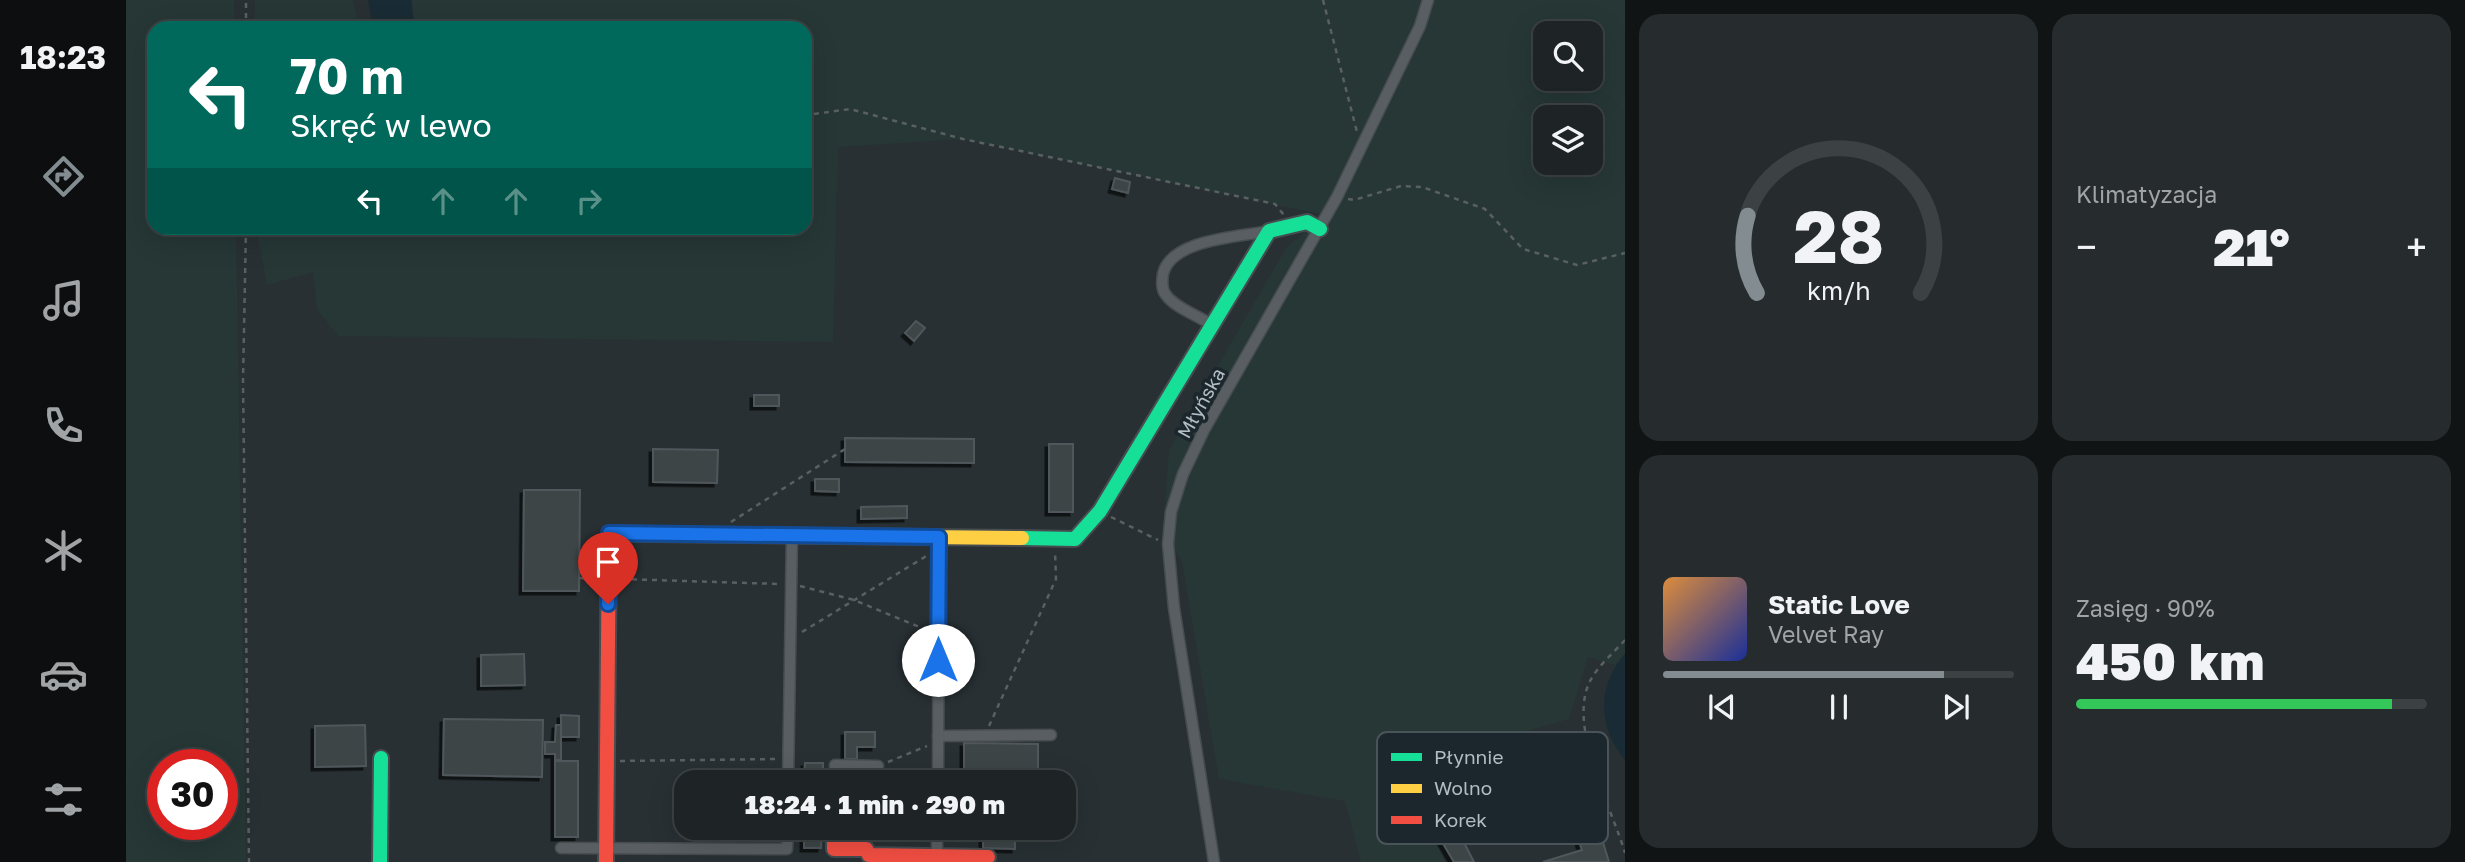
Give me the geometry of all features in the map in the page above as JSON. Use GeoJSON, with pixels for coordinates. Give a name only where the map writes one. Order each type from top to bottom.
{"type":"FeatureCollection","features":[{"type":"Feature","properties":{"kind":"street","name":"Młyńska"},"geometry":{"type":"LineString","coordinates":[[1214,862],[1174,608],[1168,544],[1171,512],[1183,474],[1204,430],[1320,229],[1365,143],[1420,26],[1428,0]]}},
{"type":"Feature","properties":{"kind":"street"},"geometry":{"type":"LineString","coordinates":[[1212,325],[1166,296],[1161,283],[1165,265],[1177,255],[1201,243],[1307,222],[1320,229]]}},
{"type":"Feature","properties":{"kind":"street"},"geometry":{"type":"LineString","coordinates":[[606,855],[609,533],[792,534],[939,543],[1075,539],[1100,511],[1269,231]]}},
{"type":"Feature","properties":{"kind":"street"},"geometry":{"type":"LineString","coordinates":[[789,770],[792,534]]}},
{"type":"Feature","properties":{"kind":"street"},"geometry":{"type":"LineString","coordinates":[[938,770],[939,543]]}},
{"type":"Feature","properties":{"kind":"street"},"geometry":{"type":"LineString","coordinates":[[938,739],[1051,735]]}},
{"type":"Feature","properties":{"kind":"street"},"geometry":{"type":"LineString","coordinates":[[380,862],[381,758]]}},
{"type":"Feature","properties":{"kind":"street"},"geometry":{"type":"LineString","coordinates":[[835,770],[835,765],[878,766]]}},
{"type":"Feature","properties":{"kind":"street"},"geometry":{"type":"LineString","coordinates":[[561,848],[606,855],[787,849],[787,840]]}},
{"type":"Feature","properties":{"kind":"street"},"geometry":{"type":"LineString","coordinates":[[834,840],[834,849],[866,849],[869,855],[988,857]]}},
{"type":"Feature","properties":{"kind":"street"},"geometry":{"type":"LineString","coordinates":[[937,840],[937,856]]}},
{"type":"Feature","properties":{"kind":"path"},"geometry":{"type":"LineString","coordinates":[[246,0],[246,21]]}},
{"type":"Feature","properties":{"kind":"path"},"geometry":{"type":"LineString","coordinates":[[1323,0],[1342,67],[1354,127],[1365,143]]}},
{"type":"Feature","properties":{"kind":"path"},"geometry":{"type":"LineString","coordinates":[[814,114],[850,109],[963,139],[1275,204]]}},
{"type":"Feature","properties":{"kind":"path"},"geometry":{"type":"LineString","coordinates":[[1337,197],[1354,200],[1401,186],[1422,187],[1485,209],[1523,248],[1534,252],[1577,265],[1625,253]]}},
{"type":"Feature","properties":{"kind":"path"},"geometry":{"type":"LineString","coordinates":[[246,235],[243,381],[249,862]]}},
{"type":"Feature","properties":{"kind":"path"},"geometry":{"type":"LineString","coordinates":[[713,533],[845,449]]}},
{"type":"Feature","properties":{"kind":"path"},"geometry":{"type":"LineString","coordinates":[[1100,511],[1168,544]]}},
{"type":"Feature","properties":{"kind":"path"},"geometry":{"type":"LineString","coordinates":[[985,736],[1056,579],[1055,540]]}},
{"type":"Feature","properties":{"kind":"path"},"geometry":{"type":"LineString","coordinates":[[790,639],[939,543]]}},
{"type":"Feature","properties":{"kind":"path"},"geometry":{"type":"LineString","coordinates":[[579,578],[792,584],[854,600],[939,635]]}},
{"type":"Feature","properties":{"kind":"path"},"geometry":{"type":"LineString","coordinates":[[1587,732],[1585,709],[1590,682],[1625,640]]}},
{"type":"Feature","properties":{"kind":"path"},"geometry":{"type":"LineString","coordinates":[[878,766],[938,739]]}},
{"type":"Feature","properties":{"kind":"path"},"geometry":{"type":"LineString","coordinates":[[607,761],[789,759]]}},
{"type":"Feature","properties":{"kind":"path"},"geometry":{"type":"LineString","coordinates":[[1608,806],[1625,853]]}},
{"type":"Feature","properties":{"kind":"shaded area"},"geometry":{"type":"Polygon","coordinates":[[[126,0],[234,0],[235,21],[147,21],[147,235],[236,235],[246,862],[126,862],[126,0]]]}},
{"type":"Feature","properties":{"kind":"shaded area"},"geometry":{"type":"Polygon","coordinates":[[[255,0],[353,0],[358,21],[255,21],[255,0]]]}},
{"type":"Feature","properties":{"kind":"shaded area"},"geometry":{"type":"Polygon","coordinates":[[[412,0],[1625,0],[1625,654],[1615,665],[1588,657],[1569,719],[1524,732],[1377,732],[1377,844],[1437,844],[1445,862],[1361,862],[1345,801],[1219,779],[1182,561],[1163,532],[1169,450],[1286,248],[1325,215],[963,139],[838,147],[833,342],[338,336],[317,309],[313,272],[267,285],[257,235],[812,235],[812,21],[414,21],[412,0]]]}},
{"type":"Feature","properties":{"kind":"water"},"geometry":{"type":"Polygon","coordinates":[[[368,0],[411,0],[413,21],[372,21],[368,0]]]}},
{"type":"Feature","properties":{"kind":"water"},"geometry":{"type":"Polygon","coordinates":[[[1625,654],[1625,760],[1610,735],[1604,707],[1609,679],[1625,654]]]}},
{"type":"Feature","properties":{"kind":"building"},"geometry":{"type":"Polygon","coordinates":[[[1115,178],[1130,182],[1128,193],[1112,189],[1115,178]]]}},
{"type":"Feature","properties":{"kind":"building"},"geometry":{"type":"Polygon","coordinates":[[[916,321],[925,328],[914,341],[905,333],[916,321]]]}},
{"type":"Feature","properties":{"kind":"building"},"geometry":{"type":"Polygon","coordinates":[[[754,395],[779,395],[779,406],[754,406],[754,395]]]}},
{"type":"Feature","properties":{"kind":"building"},"geometry":{"type":"Polygon","coordinates":[[[845,438],[974,439],[974,463],[845,462],[845,438]]]}},
{"type":"Feature","properties":{"kind":"building"},"geometry":{"type":"Polygon","coordinates":[[[1049,444],[1073,444],[1073,512],[1049,512],[1049,444]]]}},
{"type":"Feature","properties":{"kind":"building"},"geometry":{"type":"Polygon","coordinates":[[[653,449],[718,450],[717,483],[653,482],[653,449]]]}},
{"type":"Feature","properties":{"kind":"building"},"geometry":{"type":"Polygon","coordinates":[[[815,479],[839,479],[839,492],[815,491],[815,479]]]}},
{"type":"Feature","properties":{"kind":"building"},"geometry":{"type":"Polygon","coordinates":[[[524,490],[580,490],[579,591],[523,591],[524,490]]]}},
{"type":"Feature","properties":{"kind":"building"},"geometry":{"type":"Polygon","coordinates":[[[907,506],[907,518],[861,519],[861,507],[907,506]]]}},
{"type":"Feature","properties":{"kind":"building"},"geometry":{"type":"Polygon","coordinates":[[[524,654],[525,685],[481,686],[481,655],[524,654]]]}},
{"type":"Feature","properties":{"kind":"building"},"geometry":{"type":"Polygon","coordinates":[[[561,715],[579,716],[579,737],[561,737],[561,715]]]}},
{"type":"Feature","properties":{"kind":"building"},"geometry":{"type":"Polygon","coordinates":[[[444,719],[543,720],[542,777],[443,775],[444,719]]]}},
{"type":"Feature","properties":{"kind":"building"},"geometry":{"type":"Polygon","coordinates":[[[365,725],[366,766],[315,767],[315,726],[365,725]]]}},
{"type":"Feature","properties":{"kind":"building"},"geometry":{"type":"Polygon","coordinates":[[[556,725],[561,725],[561,760],[555,760],[555,754],[545,754],[545,742],[555,742],[556,725]]]}},
{"type":"Feature","properties":{"kind":"building"},"geometry":{"type":"Polygon","coordinates":[[[845,732],[875,732],[875,747],[857,747],[857,759],[845,759],[845,732]]]}},
{"type":"Feature","properties":{"kind":"building"},"geometry":{"type":"Polygon","coordinates":[[[964,743],[1038,744],[1038,770],[964,769],[964,743]]]}},
{"type":"Feature","properties":{"kind":"building"},"geometry":{"type":"Polygon","coordinates":[[[555,761],[578,761],[578,837],[555,837],[555,761]]]}},
{"type":"Feature","properties":{"kind":"building"},"geometry":{"type":"Polygon","coordinates":[[[805,763],[823,763],[823,770],[805,770],[805,763]]]}},
{"type":"Feature","properties":{"kind":"building"},"geometry":{"type":"Polygon","coordinates":[[[804,840],[821,840],[821,848],[804,848],[804,840]]]}},
{"type":"Feature","properties":{"kind":"building"},"geometry":{"type":"Polygon","coordinates":[[[983,840],[1015,840],[1015,849],[983,848],[983,840]]]}},
{"type":"Feature","properties":{"kind":"building"},"geometry":{"type":"Polygon","coordinates":[[[1443,844],[1465,844],[1474,862],[1454,862],[1443,844]]]}},
{"type":"Feature","properties":{"kind":"building"},"geometry":{"type":"Polygon","coordinates":[[[1580,844],[1604,844],[1609,862],[1543,862],[1582,850],[1580,844]]]}},
{"type":"Feature","properties":{"kind":"traffic: fast"},"geometry":{"type":"LineString","coordinates":[[1022,538],[1075,539],[1100,511],[1269,231],[1307,222],[1320,229]]}},
{"type":"Feature","properties":{"kind":"traffic: fast"},"geometry":{"type":"LineString","coordinates":[[380,862],[381,758]]}},
{"type":"Feature","properties":{"kind":"traffic: slow"},"geometry":{"type":"LineString","coordinates":[[655,534],[1022,538]]}},
{"type":"Feature","properties":{"kind":"traffic: jam"},"geometry":{"type":"LineString","coordinates":[[606,862],[609,533],[655,534]]}},
{"type":"Feature","properties":{"kind":"traffic: jam"},"geometry":{"type":"LineString","coordinates":[[834,840],[834,849],[866,849],[869,855],[988,857]]}},
{"type":"Feature","properties":{"kind":"route"},"geometry":{"type":"LineString","coordinates":[[608,604],[609,533],[939,537],[938,660]]}}]}
